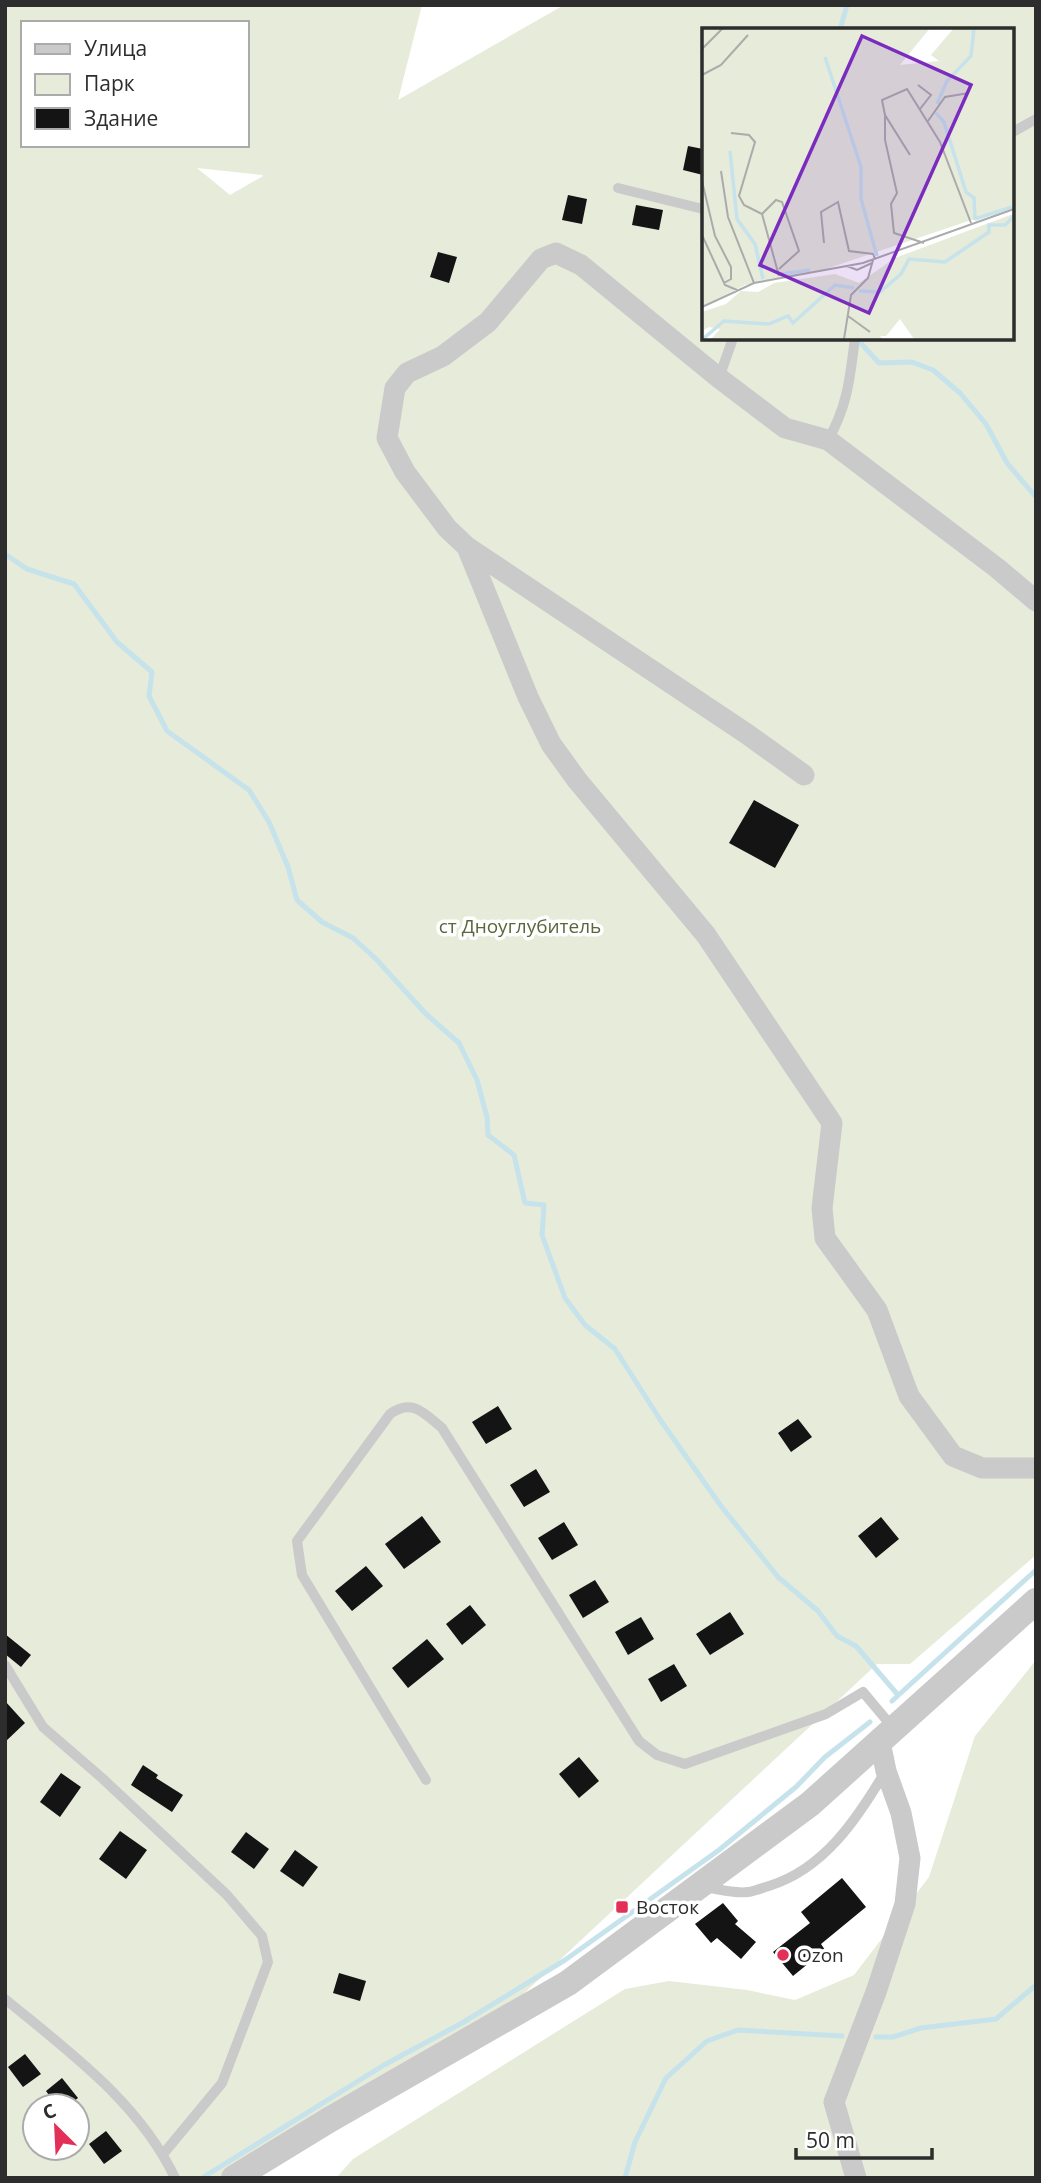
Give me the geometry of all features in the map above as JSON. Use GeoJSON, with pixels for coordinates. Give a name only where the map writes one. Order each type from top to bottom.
{"type":"FeatureCollection","features":[{"type":"Feature","properties":{"kind":"street"},"geometry":{"type":"LineString","coordinates":[[804,775],[467,547],[447,528],[405,472],[387,438],[395,388],[407,373],[443,356],[488,322],[541,259],[556,253],[582,265],[719,378],[785,428],[828,440],[997,568],[1036,601]]}},
{"type":"Feature","properties":{"kind":"street"},"geometry":{"type":"LineString","coordinates":[[467,547],[528,697],[551,744],[577,780],[706,935],[832,1123],[822,1208],[825,1238],[877,1310],[909,1396],[953,1456],[982,1468],[1036,1468]]}},
{"type":"Feature","properties":{"kind":"street"},"geometry":{"type":"LineString","coordinates":[[234,2178],[329,2120],[568,1983],[810,1804],[1036,1601]]}},
{"type":"Feature","properties":{"kind":"street"},"geometry":{"type":"LineString","coordinates":[[856,2178],[834,2102],[876,1992],[905,1904],[910,1858],[901,1813],[886,1771],[887,1735]]}},
{"type":"Feature","properties":{"kind":"lane"},"geometry":{"type":"LineString","coordinates":[[1013,132],[1036,119]]}},
{"type":"Feature","properties":{"kind":"lane"},"geometry":{"type":"LineString","coordinates":[[618,188],[702,209]]}},
{"type":"Feature","properties":{"kind":"lane"},"geometry":{"type":"LineString","coordinates":[[719,378],[732,340]]}},
{"type":"Feature","properties":{"kind":"lane"},"geometry":{"type":"LineString","coordinates":[[828,440],[841,416],[849,385],[855,340]]}},
{"type":"Feature","properties":{"kind":"lane"},"geometry":{"type":"LineString","coordinates":[[426,1780],[302,1575],[297,1541],[390,1414],[400,1407],[422,1411],[442,1428],[639,1741],[657,1755],[685,1764],[826,1714],[863,1692],[887,1735]]}},
{"type":"Feature","properties":{"kind":"lane"},"geometry":{"type":"LineString","coordinates":[[5,1665],[43,1727],[102,1778],[227,1895],[262,1936],[268,1962],[222,2083],[164,2153]]}},
{"type":"Feature","properties":{"kind":"lane"},"geometry":{"type":"LineString","coordinates":[[699,1886],[748,1892],[786,1880],[811,1865],[838,1840],[863,1810],[886,1771]]}},
{"type":"Feature","properties":{"kind":"lane"},"geometry":{"type":"LineString","coordinates":[[5,1999],[104,2082],[164,2153],[175,2178]]}},
{"type":"Feature","properties":{"kind":"green space","name":"ст Дноуглубитель"},"geometry":{"type":"Polygon","coordinates":[[[5,5],[422,5],[398,100],[564,5],[1036,5],[1036,1555],[910,1664],[877,1664],[519,1998],[223,2178],[5,2178],[5,5]],[[197,168],[230,195],[262,175],[197,168]]]}},
{"type":"Feature","properties":{"kind":"green space"},"geometry":{"type":"Polygon","coordinates":[[[1036,1660],[1036,2178],[336,2178],[353,2159],[625,1989],[669,1981],[747,1990],[795,2000],[854,1975],[929,1877],[975,1736],[1036,1660]]]}},
{"type":"Feature","properties":{"kind":"building"},"geometry":{"type":"Polygon","coordinates":[[[688,146],[702,149],[702,175],[683,170],[688,146]]]}},
{"type":"Feature","properties":{"kind":"building"},"geometry":{"type":"Polygon","coordinates":[[[568,195],[587,199],[582,224],[562,220],[568,195]]]}},
{"type":"Feature","properties":{"kind":"building"},"geometry":{"type":"Polygon","coordinates":[[[636,205],[663,210],[659,230],[632,225],[636,205]]]}},
{"type":"Feature","properties":{"kind":"building"},"geometry":{"type":"Polygon","coordinates":[[[438,252],[457,257],[449,283],[430,277],[438,252]]]}},
{"type":"Feature","properties":{"kind":"building"},"geometry":{"type":"Polygon","coordinates":[[[754,800],[799,825],[775,868],[729,843],[754,800]]]}},
{"type":"Feature","properties":{"kind":"building"},"geometry":{"type":"Polygon","coordinates":[[[498,1406],[512,1429],[486,1444],[472,1422],[498,1406]]]}},
{"type":"Feature","properties":{"kind":"building"},"geometry":{"type":"Polygon","coordinates":[[[798,1419],[812,1437],[791,1452],[778,1433],[798,1419]]]}},
{"type":"Feature","properties":{"kind":"building"},"geometry":{"type":"Polygon","coordinates":[[[536,1469],[550,1492],[524,1507],[510,1485],[536,1469]]]}},
{"type":"Feature","properties":{"kind":"building"},"geometry":{"type":"Polygon","coordinates":[[[422,1516],[441,1542],[404,1569],[385,1544],[422,1516]]]}},
{"type":"Feature","properties":{"kind":"building"},"geometry":{"type":"Polygon","coordinates":[[[881,1517],[899,1539],[876,1558],[858,1536],[881,1517]]]}},
{"type":"Feature","properties":{"kind":"building"},"geometry":{"type":"Polygon","coordinates":[[[564,1522],[578,1545],[552,1560],[538,1538],[564,1522]]]}},
{"type":"Feature","properties":{"kind":"building"},"geometry":{"type":"Polygon","coordinates":[[[366,1566],[383,1586],[352,1611],[335,1591],[366,1566]]]}},
{"type":"Feature","properties":{"kind":"building"},"geometry":{"type":"Polygon","coordinates":[[[595,1580],[609,1602],[583,1618],[569,1595],[595,1580]]]}},
{"type":"Feature","properties":{"kind":"building"},"geometry":{"type":"Polygon","coordinates":[[[470,1605],[486,1625],[462,1645],[446,1624],[470,1605]]]}},
{"type":"Feature","properties":{"kind":"building"},"geometry":{"type":"Polygon","coordinates":[[[730,1612],[744,1634],[710,1655],[696,1634],[730,1612]]]}},
{"type":"Feature","properties":{"kind":"building"},"geometry":{"type":"Polygon","coordinates":[[[641,1617],[654,1639],[628,1655],[615,1632],[641,1617]]]}},
{"type":"Feature","properties":{"kind":"building"},"geometry":{"type":"Polygon","coordinates":[[[5,1634],[31,1655],[21,1667],[5,1654],[5,1634]]]}},
{"type":"Feature","properties":{"kind":"building"},"geometry":{"type":"Polygon","coordinates":[[[427,1639],[444,1659],[408,1688],[392,1668],[427,1639]]]}},
{"type":"Feature","properties":{"kind":"building"},"geometry":{"type":"Polygon","coordinates":[[[674,1664],[687,1686],[661,1702],[648,1679],[674,1664]]]}},
{"type":"Feature","properties":{"kind":"building"},"geometry":{"type":"Polygon","coordinates":[[[5,1701],[25,1723],[5,1742],[5,1701]]]}},
{"type":"Feature","properties":{"kind":"building"},"geometry":{"type":"Polygon","coordinates":[[[579,1757],[599,1781],[579,1798],[559,1774],[579,1757]]]}},
{"type":"Feature","properties":{"kind":"building"},"geometry":{"type":"Polygon","coordinates":[[[143,1765],[158,1775],[156,1778],[183,1795],[172,1812],[131,1785],[143,1765]]]}},
{"type":"Feature","properties":{"kind":"building"},"geometry":{"type":"Polygon","coordinates":[[[61,1773],[81,1787],[60,1817],[40,1802],[61,1773]]]}},
{"type":"Feature","properties":{"kind":"building"},"geometry":{"type":"Polygon","coordinates":[[[120,1831],[147,1850],[126,1879],[99,1859],[120,1831]]]}},
{"type":"Feature","properties":{"kind":"building"},"geometry":{"type":"Polygon","coordinates":[[[246,1832],[269,1849],[254,1869],[231,1852],[246,1832]]]}},
{"type":"Feature","properties":{"kind":"building"},"geometry":{"type":"Polygon","coordinates":[[[295,1850],[318,1867],[303,1887],[280,1871],[295,1850]]]}},
{"type":"Feature","properties":{"kind":"building"},"geometry":{"type":"Polygon","coordinates":[[[842,1878],[866,1907],[821,1944],[825,1950],[793,1976],[773,1952],[810,1923],[801,1912],[842,1878]]]}},
{"type":"Feature","properties":{"kind":"building"},"geometry":{"type":"Polygon","coordinates":[[[723,1903],[738,1921],[735,1924],[756,1942],[741,1959],[717,1938],[711,1943],[695,1924],[723,1903]]]}},
{"type":"Feature","properties":{"kind":"building"},"geometry":{"type":"Polygon","coordinates":[[[339,1973],[366,1981],[360,2001],[333,1993],[339,1973]]]}},
{"type":"Feature","properties":{"kind":"building"},"geometry":{"type":"Polygon","coordinates":[[[25,2054],[41,2074],[23,2087],[8,2067],[25,2054]]]}},
{"type":"Feature","properties":{"kind":"building"},"geometry":{"type":"Polygon","coordinates":[[[62,2078],[73,2092],[47,2092],[62,2078]]]}},
{"type":"Feature","properties":{"kind":"building"},"geometry":{"type":"Polygon","coordinates":[[[106,2131],[122,2151],[104,2164],[91,2147],[91,2142],[106,2131]]]}},
{"type":"Feature","properties":{"kind":"waterway"},"geometry":{"type":"LineString","coordinates":[[841,28],[847,5]]}},
{"type":"Feature","properties":{"kind":"waterway"},"geometry":{"type":"LineString","coordinates":[[858,340],[879,363],[912,362],[933,370],[960,393],[986,424],[1007,463],[1036,497]]}},
{"type":"Feature","properties":{"kind":"waterway"},"geometry":{"type":"LineString","coordinates":[[5,554],[27,569],[74,584],[117,642],[152,672],[149,696],[167,731],[249,790],[269,822],[288,867],[297,900],[322,922],[353,938],[426,1014],[459,1043],[477,1080],[487,1117],[488,1135],[514,1155],[525,1203],[544,1205],[542,1235],[565,1298],[585,1325],[615,1349],[661,1421],[721,1506],[778,1577],[818,1611],[837,1636],[856,1646],[898,1695]]}},
{"type":"Feature","properties":{"kind":"waterway"},"geometry":{"type":"LineString","coordinates":[[892,1701],[1036,1570]]}},
{"type":"Feature","properties":{"kind":"waterway"},"geometry":{"type":"LineString","coordinates":[[202,2178],[384,2065],[462,2023],[565,1960],[719,1850],[796,1787],[825,1757],[870,1722]]}},
{"type":"Feature","properties":{"kind":"waterway"},"geometry":{"type":"LineString","coordinates":[[876,2037],[893,2037],[921,2028],[996,2019],[1036,1985]]}},
{"type":"Feature","properties":{"kind":"waterway"},"geometry":{"type":"LineString","coordinates":[[625,2178],[635,2142],[666,2078],[707,2041],[738,2030],[842,2036]]}},
{"type":"Feature","properties":{"kind":"place","name":"Восток"},"geometry":{"type":"Point","coordinates":[622,1907]}},
{"type":"Feature","properties":{"kind":"place","name":"Ozon"},"geometry":{"type":"Point","coordinates":[783,1955]}}]}
